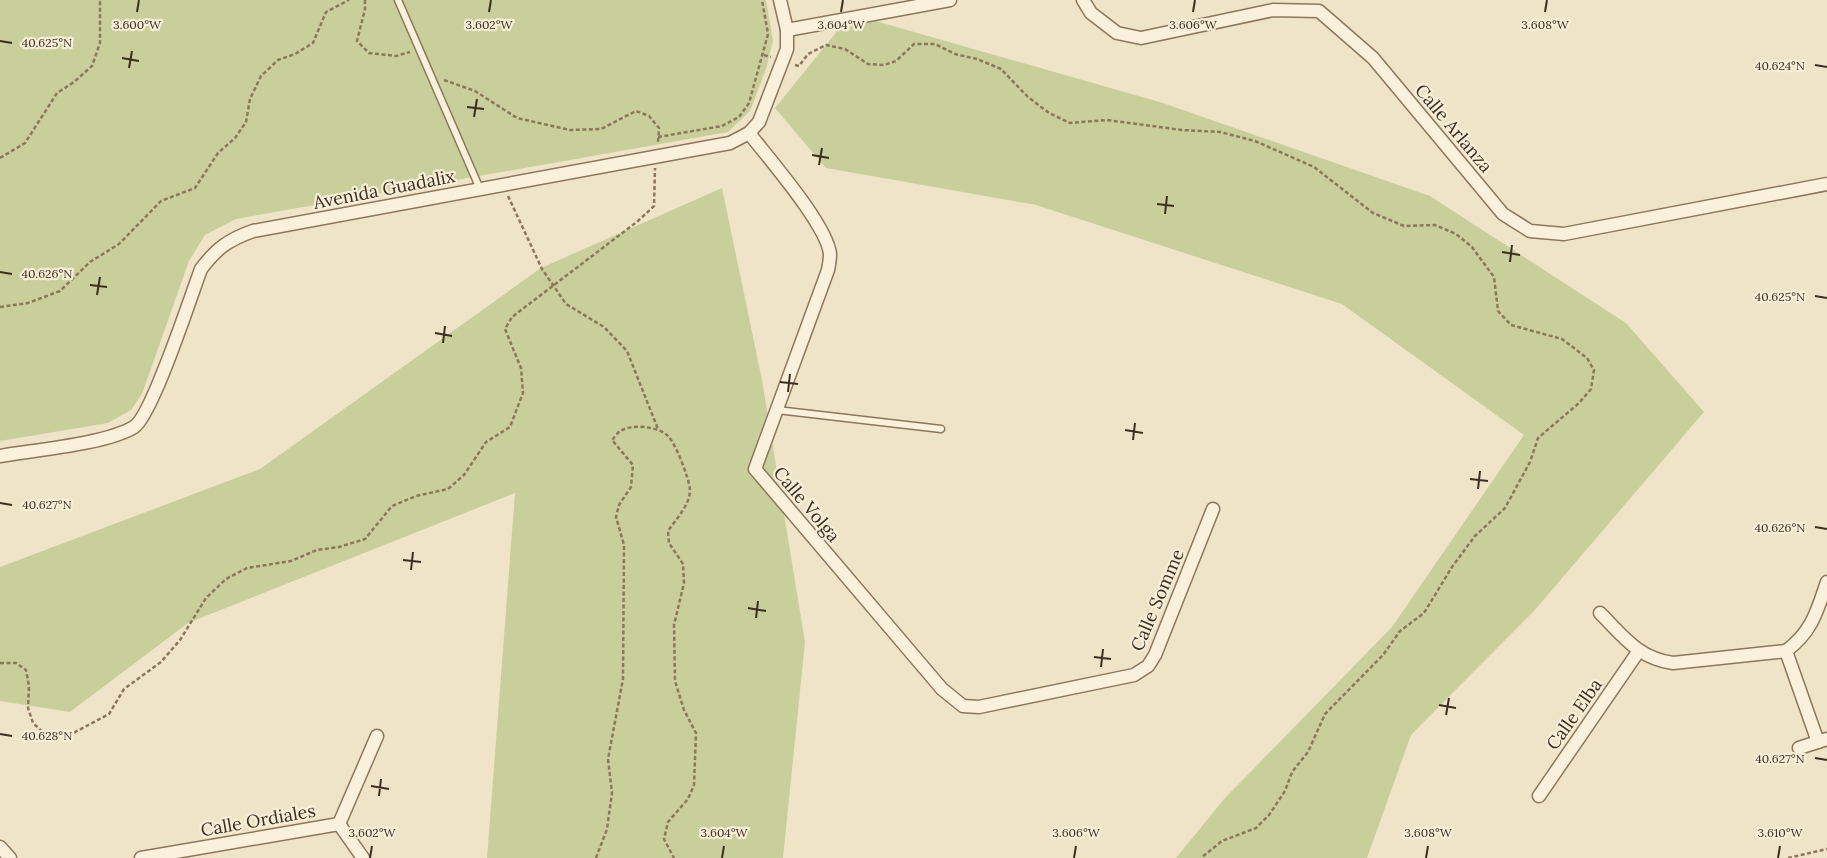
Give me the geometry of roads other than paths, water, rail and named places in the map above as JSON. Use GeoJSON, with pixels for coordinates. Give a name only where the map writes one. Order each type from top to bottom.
{"type":"FeatureCollection","features":[{"type":"Feature","properties":{"kind":"street"},"geometry":{"type":"LineString","coordinates":[[749,133],[759,122],[786,49],[787,30],[780,0]]}},
{"type":"Feature","properties":{"kind":"street"},"geometry":{"type":"LineString","coordinates":[[787,30],[950,0]]}},
{"type":"Feature","properties":{"kind":"street","name":"Calle Arlanza"},"geometry":{"type":"LineString","coordinates":[[1083,0],[1091,13],[1117,33],[1142,38],[1273,10],[1319,11],[1373,58],[1503,214],[1530,231],[1564,234],[1827,184]]}},
{"type":"Feature","properties":{"kind":"street","name":"Avenida Guadalix"},"geometry":{"type":"LineString","coordinates":[[0,456],[110,437],[136,426],[153,400],[201,269],[214,252],[233,238],[253,231],[730,143],[749,133]]}},
{"type":"Feature","properties":{"kind":"street","name":"Calle Volga"},"geometry":{"type":"LineString","coordinates":[[749,133],[811,215],[826,240],[830,255],[828,270],[755,469],[942,689],[963,706]]}},
{"type":"Feature","properties":{"kind":"street","name":"Calle Somme"},"geometry":{"type":"LineString","coordinates":[[963,706],[979,707],[1134,675],[1148,666],[1155,655],[1213,509]]}},
{"type":"Feature","properties":{"kind":"street"},"geometry":{"type":"LineString","coordinates":[[1600,613],[1638,652],[1655,660],[1673,663],[1786,651],[1801,640],[1808,630],[1827,582]]}},
{"type":"Feature","properties":{"kind":"street"},"geometry":{"type":"LineString","coordinates":[[1786,651],[1823,741],[1799,748]]}},
{"type":"Feature","properties":{"kind":"street","name":"Calle Elba"},"geometry":{"type":"LineString","coordinates":[[1539,796],[1638,652]]}},
{"type":"Feature","properties":{"kind":"street"},"geometry":{"type":"LineString","coordinates":[[338,824],[377,736]]}},
{"type":"Feature","properties":{"kind":"street","name":"Calle Ordiales"},"geometry":{"type":"LineString","coordinates":[[141,858],[338,824],[363,858]]}},
{"type":"Feature","properties":{"kind":"street"},"geometry":{"type":"LineString","coordinates":[[0,847],[10,858]]}},
{"type":"Feature","properties":{"kind":"lane"},"geometry":{"type":"LineString","coordinates":[[398,0],[480,189]]}},
{"type":"Feature","properties":{"kind":"lane"},"geometry":{"type":"LineString","coordinates":[[777,410],[942,429]]}}]}
